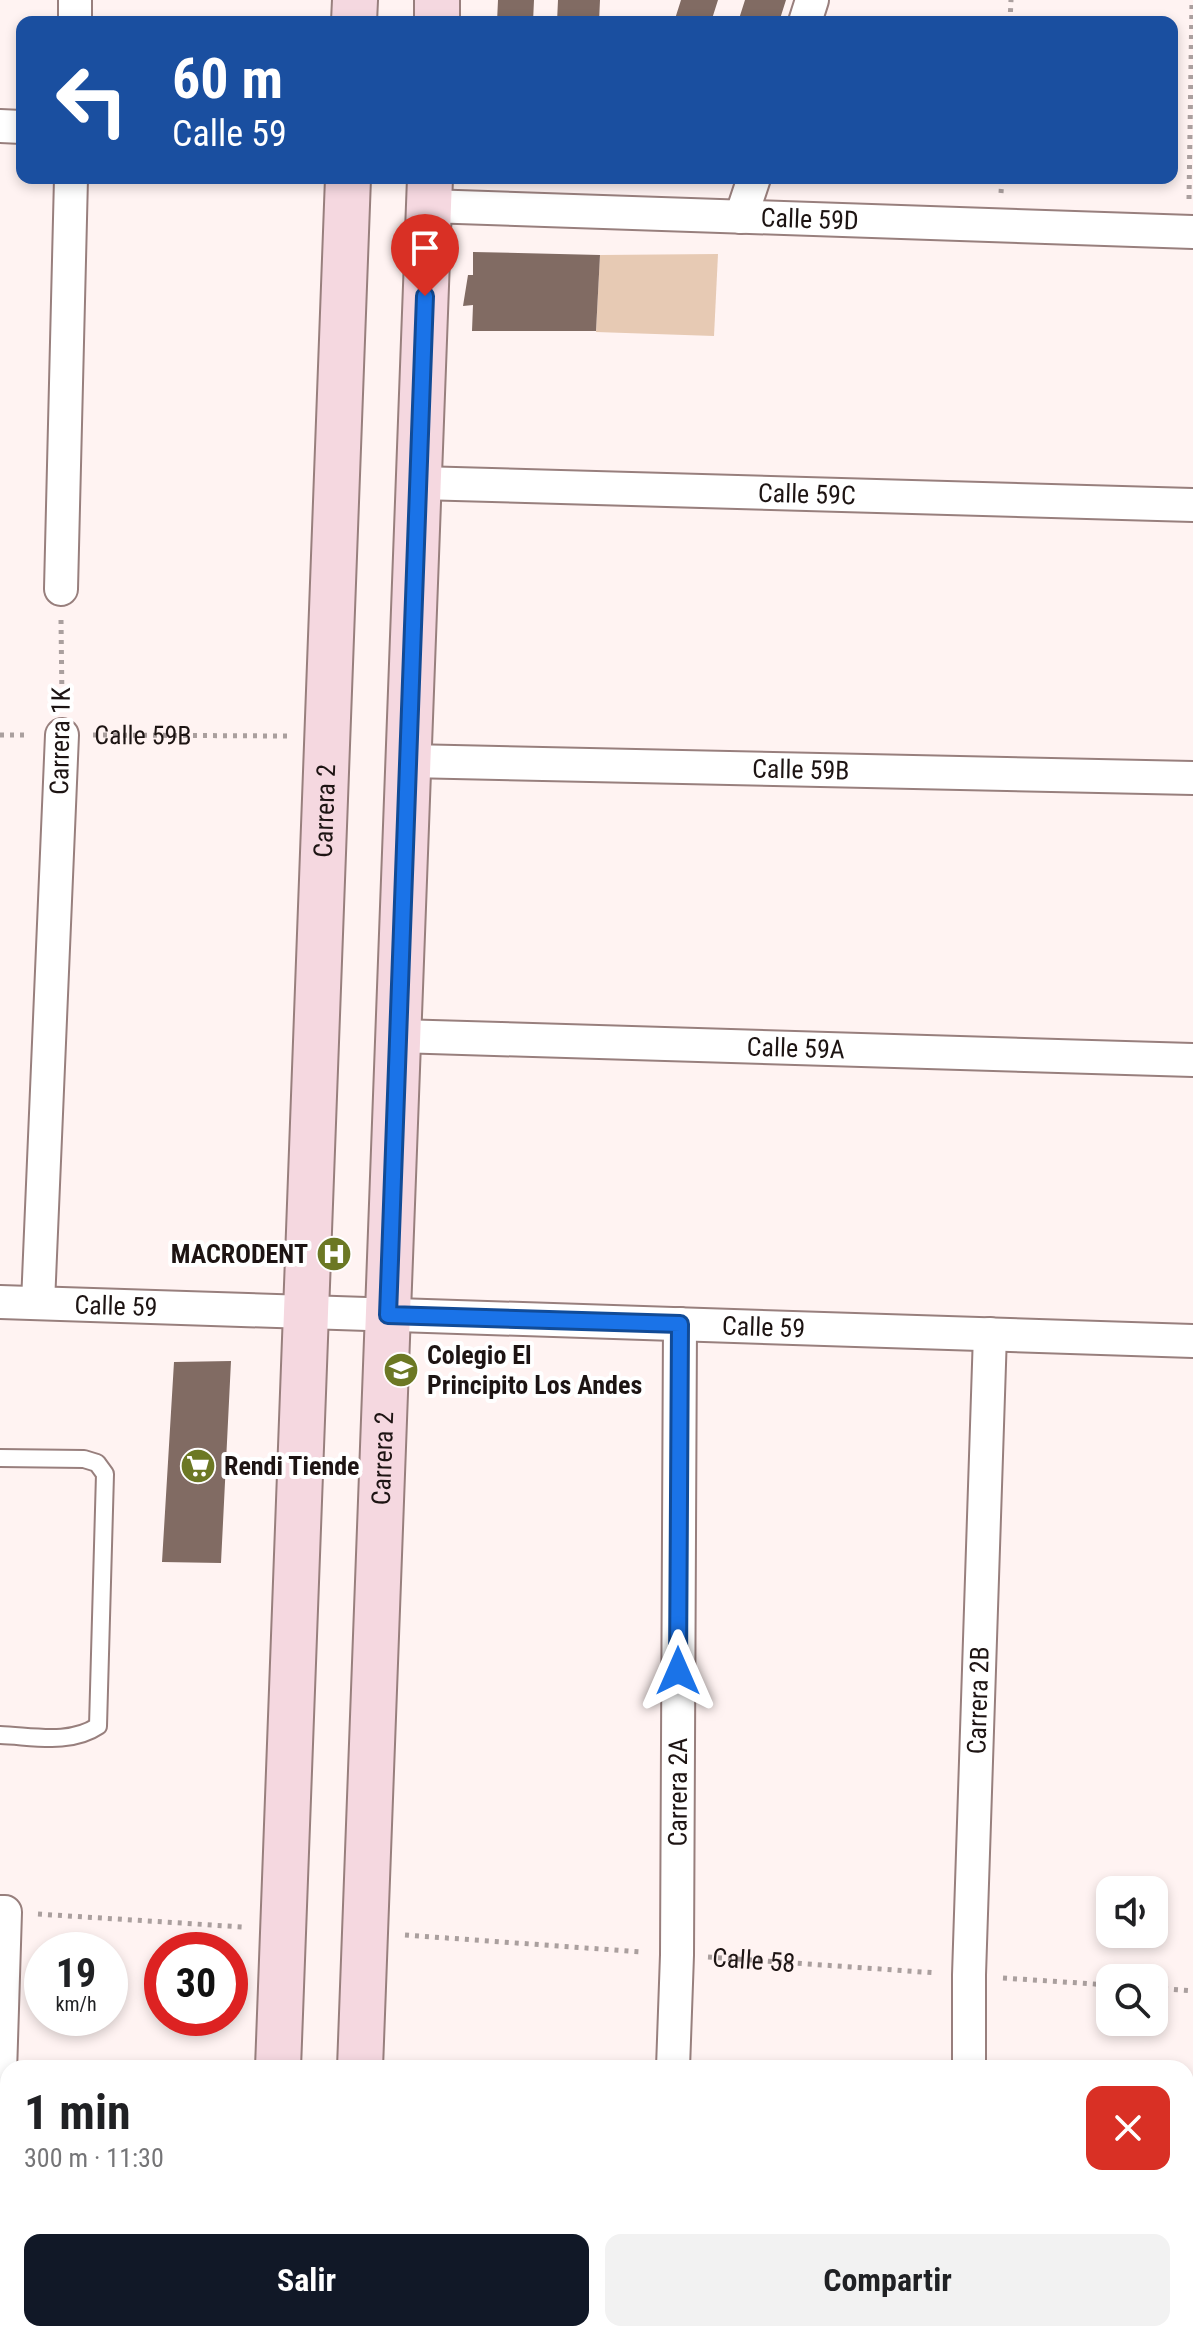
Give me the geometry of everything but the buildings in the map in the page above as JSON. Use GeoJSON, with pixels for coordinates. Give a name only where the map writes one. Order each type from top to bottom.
{"type":"FeatureCollection","features":[{"type":"Feature","properties":{"kind":"street"},"geometry":{"type":"LineString","coordinates":[[61,589],[71,184]]}},
{"type":"Feature","properties":{"kind":"street","name":"Carrera 2"},"geometry":{"type":"LineString","coordinates":[[278,2060],[348,184]]}},
{"type":"Feature","properties":{"kind":"street"},"geometry":{"type":"LineString","coordinates":[[741,217],[752,184]]}},
{"type":"Feature","properties":{"kind":"street","name":"Calle 59D"},"geometry":{"type":"LineString","coordinates":[[429,192],[741,217],[1191,232]]}},
{"type":"Feature","properties":{"kind":"street","name":"Carrera 2"},"geometry":{"type":"LineString","coordinates":[[360,2060],[429,192]]}},
{"type":"Feature","properties":{"kind":"street","name":"Calle 59C"},"geometry":{"type":"LineString","coordinates":[[419,483],[1193,505]]}},
{"type":"Feature","properties":{"kind":"street","name":"Carrera 1K"},"geometry":{"type":"LineString","coordinates":[[38,1303],[62,735]]}},
{"type":"Feature","properties":{"kind":"street","name":"Calle 59B"},"geometry":{"type":"LineString","coordinates":[[409,761],[1193,778]]}},
{"type":"Feature","properties":{"kind":"street","name":"Calle 59A"},"geometry":{"type":"LineString","coordinates":[[398,1036],[1193,1060]]}},
{"type":"Feature","properties":{"kind":"street","name":"Calle 59"},"geometry":{"type":"LineString","coordinates":[[0,1302],[1193,1341]]}},
{"type":"Feature","properties":{"kind":"street","name":"Carrera 2A"},"geometry":{"type":"LineString","coordinates":[[673,2060],[677,1955],[680,1324]]}},
{"type":"Feature","properties":{"kind":"street","name":"Carrera 2B"},"geometry":{"type":"LineString","coordinates":[[969,2060],[969,1975],[990,1334]]}},
{"type":"Feature","properties":{"kind":"street"},"geometry":{"type":"LineString","coordinates":[[0,2060],[2,1912]]}},
{"type":"Feature","properties":{"kind":"lane"},"geometry":{"type":"LineString","coordinates":[[0,1458],[84,1459],[97,1463],[105,1474],[98,1726],[74,1738],[0,1735]]}},
{"type":"Feature","properties":{"kind":"path"},"geometry":{"type":"LineString","coordinates":[[1191,232],[1192,0]]}},
{"type":"Feature","properties":{"kind":"path","name":"Carrera 1K"},"geometry":{"type":"LineString","coordinates":[[61,589],[62,735]]}},
{"type":"Feature","properties":{"kind":"path","name":"Calle 59B"},"geometry":{"type":"LineString","coordinates":[[0,735],[288,736]]}},
{"type":"Feature","properties":{"kind":"path"},"geometry":{"type":"LineString","coordinates":[[2,1912],[243,1927]]}},
{"type":"Feature","properties":{"kind":"path","name":"Calle 58"},"geometry":{"type":"LineString","coordinates":[[399,1934],[1096,1984]]}},
{"type":"Feature","properties":{"kind":"path"},"geometry":{"type":"LineString","coordinates":[[1168,1989],[1193,1991]]}},
{"type":"Feature","properties":{"kind":"shaded area"},"geometry":{"type":"Polygon","coordinates":[[[718,254],[714,336],[596,332],[600,255],[718,254]]]}},
{"type":"Feature","properties":{"kind":"place","name":"MACRODENT"},"geometry":{"type":"Point","coordinates":[334,1254]}},
{"type":"Feature","properties":{"kind":"place","name":"Colegio El Principito Los Andes"},"geometry":{"type":"Point","coordinates":[401,1370]}},
{"type":"Feature","properties":{"kind":"place","name":"Rendi Tiende"},"geometry":{"type":"Point","coordinates":[198,1466]}},
{"type":"Feature","properties":{"kind":"route"},"geometry":{"type":"LineString","coordinates":[[425,296],[388,1315],[680,1324],[678,1671]]}}]}
